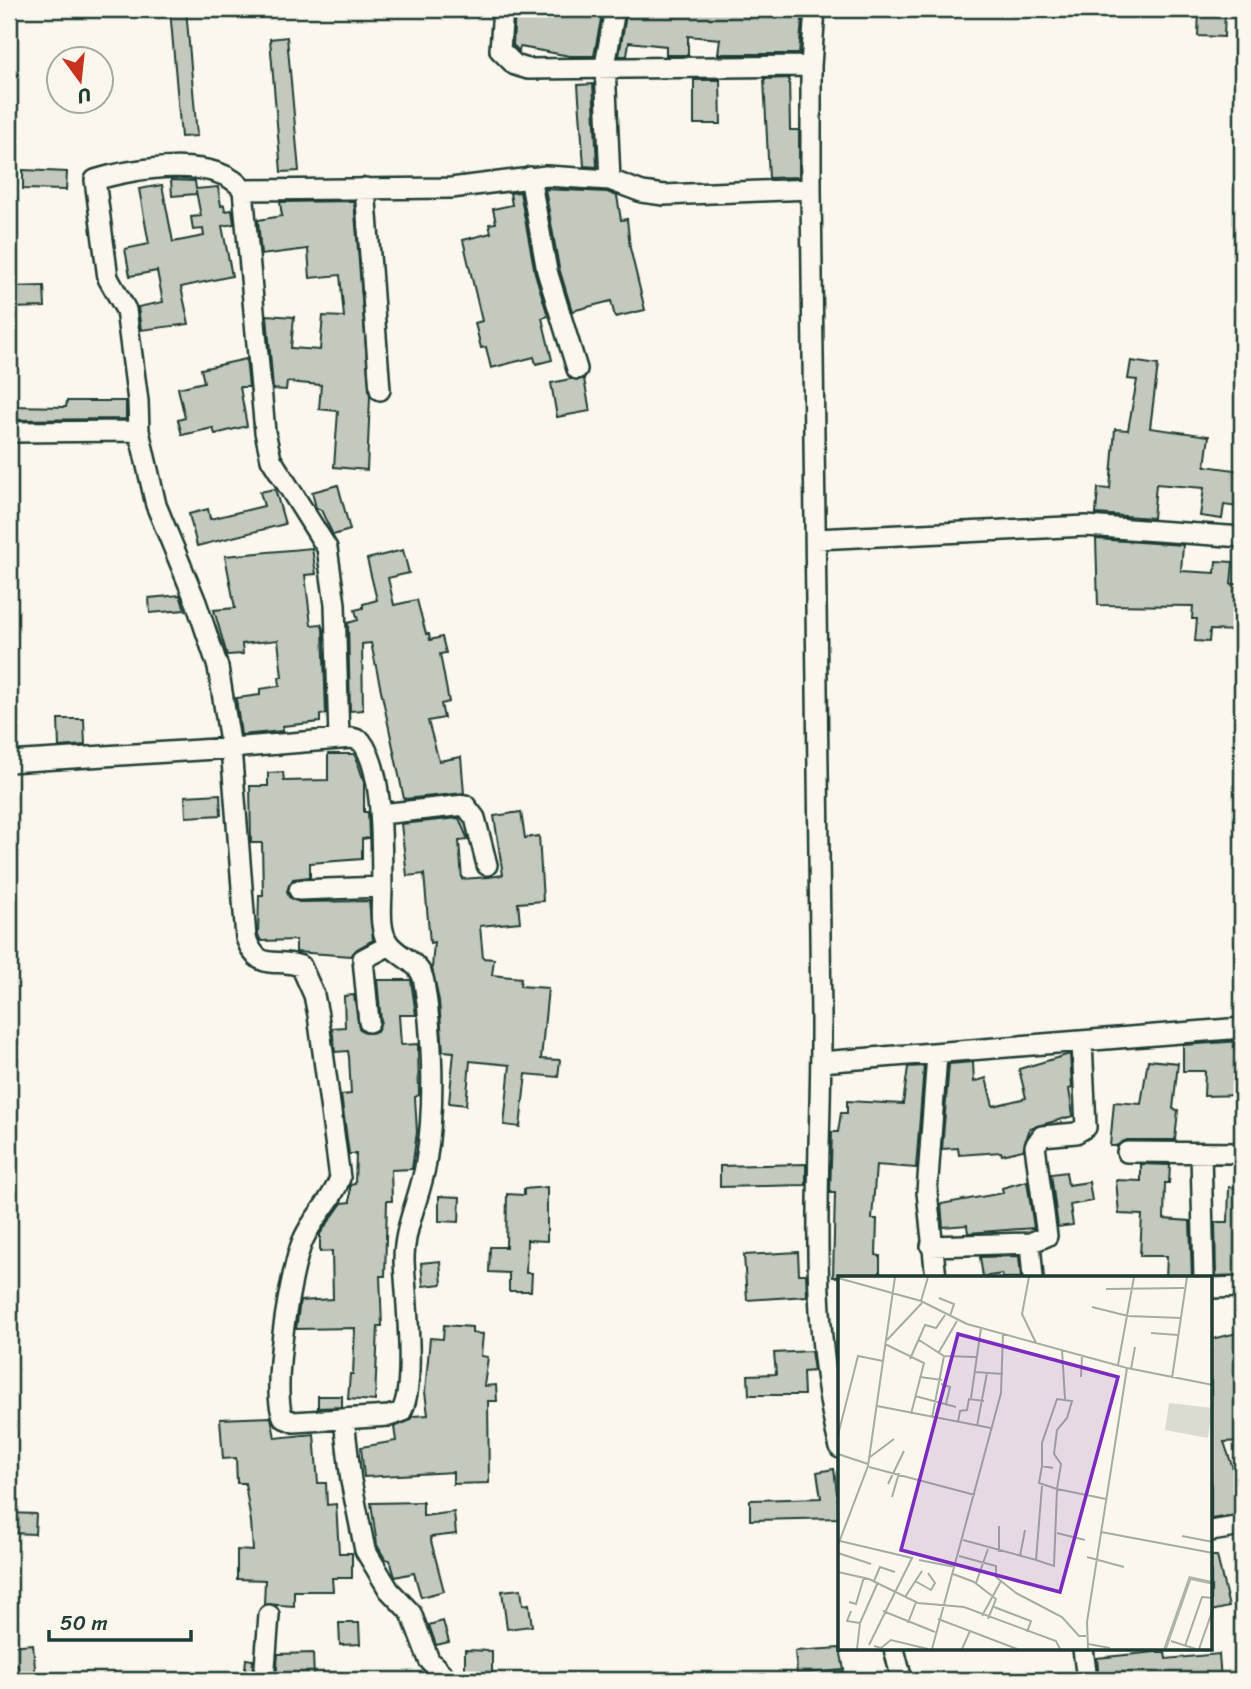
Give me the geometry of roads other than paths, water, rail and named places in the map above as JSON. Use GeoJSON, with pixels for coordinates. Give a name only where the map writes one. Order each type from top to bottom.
{"type":"FeatureCollection","features":[{"type":"Feature","properties":{"kind":"street"},"geometry":{"type":"LineString","coordinates":[[503,9],[500,50],[515,65],[538,70],[605,66],[811,66]]}},
{"type":"Feature","properties":{"kind":"street"},"geometry":{"type":"LineString","coordinates":[[610,180],[605,66],[615,9]]}},
{"type":"Feature","properties":{"kind":"street"},"geometry":{"type":"LineString","coordinates":[[815,9],[811,66],[811,189],[821,1062],[821,1339],[826,1385],[838,1439]]}},
{"type":"Feature","properties":{"kind":"street"},"geometry":{"type":"LineString","coordinates":[[9,762],[231,748],[352,738],[364,745],[381,814],[384,936],[390,946],[415,965],[424,979],[429,1051],[427,1161],[421,1188],[406,1229],[409,1354],[404,1408],[395,1415],[344,1420],[289,1422],[282,1415],[279,1405],[282,1339],[295,1265],[303,1238],[336,1191],[340,1178],[318,1015],[309,982],[301,966],[263,962],[255,957],[246,937],[231,748],[218,667],[196,602],[156,505],[139,431],[138,401],[126,310],[108,278],[95,180],[136,171],[203,169],[228,175],[243,190],[265,432],[271,459],[327,548],[335,604],[339,739]]}},
{"type":"Feature","properties":{"kind":"street"},"geometry":{"type":"LineString","coordinates":[[243,190],[452,188],[530,177],[610,180],[642,192],[677,196],[811,189]]}},
{"type":"Feature","properties":{"kind":"street"},"geometry":{"type":"LineString","coordinates":[[530,177],[547,271],[577,369]]}},
{"type":"Feature","properties":{"kind":"street"},"geometry":{"type":"LineString","coordinates":[[365,188],[380,390]]}},
{"type":"Feature","properties":{"kind":"street"},"geometry":{"type":"LineString","coordinates":[[9,432],[139,431]]}},
{"type":"Feature","properties":{"kind":"street"},"geometry":{"type":"LineString","coordinates":[[816,540],[1092,526],[1242,537]]}},
{"type":"Feature","properties":{"kind":"street"},"geometry":{"type":"LineString","coordinates":[[381,814],[464,804],[475,818],[487,865]]}},
{"type":"Feature","properties":{"kind":"street"},"geometry":{"type":"LineString","coordinates":[[299,890],[382,887]]}},
{"type":"Feature","properties":{"kind":"street"},"geometry":{"type":"LineString","coordinates":[[369,1022],[363,959],[390,946]]}},
{"type":"Feature","properties":{"kind":"street"},"geometry":{"type":"LineString","coordinates":[[821,1062],[937,1055],[1242,1028]]}},
{"type":"Feature","properties":{"kind":"street"},"geometry":{"type":"LineString","coordinates":[[931,1246],[1030,1243],[1047,1237],[1049,1233],[1037,1140],[1042,1136],[1076,1133],[1086,1127],[1082,1042]]}},
{"type":"Feature","properties":{"kind":"street"},"geometry":{"type":"LineString","coordinates":[[936,1276],[927,1192],[937,1055]]}},
{"type":"Feature","properties":{"kind":"street"},"geometry":{"type":"LineString","coordinates":[[1127,1152],[1242,1153]]}},
{"type":"Feature","properties":{"kind":"street"},"geometry":{"type":"LineString","coordinates":[[1201,1153],[1204,1276]]}},
{"type":"Feature","properties":{"kind":"street"},"geometry":{"type":"LineString","coordinates":[[1030,1243],[1033,1276]]}},
{"type":"Feature","properties":{"kind":"street"},"geometry":{"type":"LineString","coordinates":[[1212,1288],[1242,1287]]}},
{"type":"Feature","properties":{"kind":"street"},"geometry":{"type":"LineString","coordinates":[[344,1420],[353,1493],[365,1550],[389,1590],[411,1613],[429,1660],[448,1680]]}},
{"type":"Feature","properties":{"kind":"street"},"geometry":{"type":"LineString","coordinates":[[1212,1531],[1242,1526]]}},
{"type":"Feature","properties":{"kind":"street"},"geometry":{"type":"LineString","coordinates":[[264,1680],[269,1615]]}},
{"type":"Feature","properties":{"kind":"street"},"geometry":{"type":"LineString","coordinates":[[894,1650],[902,1680]]}},
{"type":"Feature","properties":{"kind":"street"},"geometry":{"type":"LineString","coordinates":[[1083,1650],[1087,1680]]}}]}
